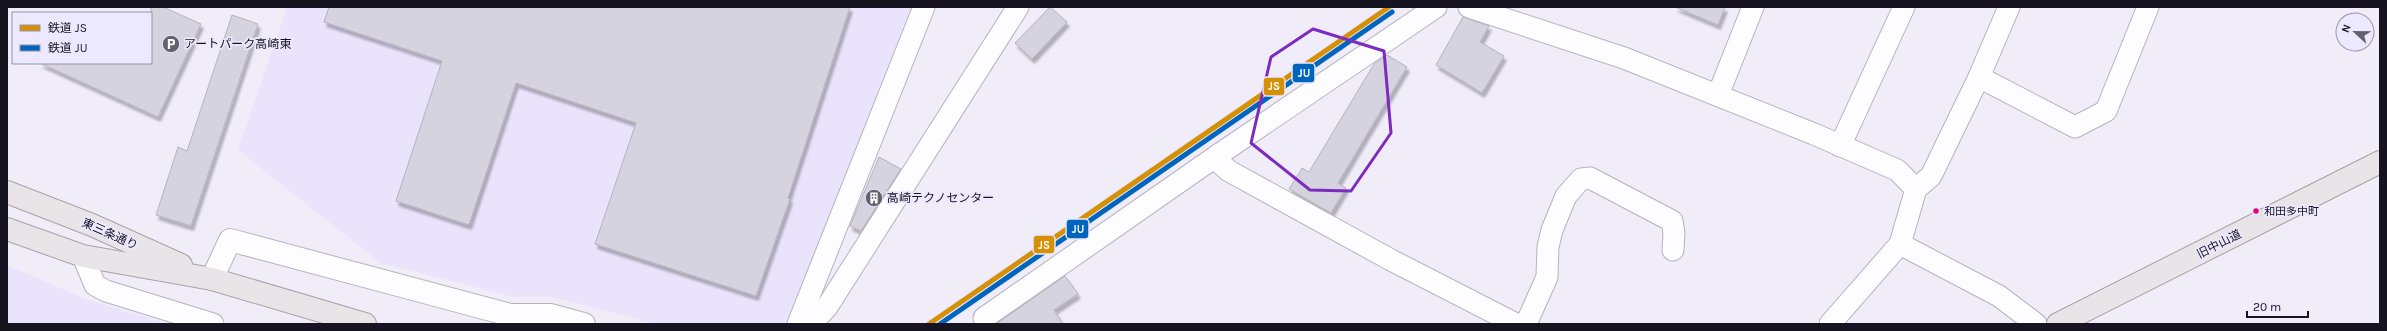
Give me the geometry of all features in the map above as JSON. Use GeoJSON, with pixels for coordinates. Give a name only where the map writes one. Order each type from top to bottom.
{"type":"FeatureCollection","features":[{"type":"Feature","properties":{"kind":"main road","name":"旧中山道"},"geometry":{"type":"LineString","coordinates":[[2058,324],[2380,162]]}},
{"type":"Feature","properties":{"kind":"main road","name":"東三条通り"},"geometry":{"type":"LineString","coordinates":[[7,192],[92,225],[212,279]]}},
{"type":"Feature","properties":{"kind":"main road","name":"東三条通り"},"geometry":{"type":"LineString","coordinates":[[7,229],[83,256],[212,279],[365,324]]}},
{"type":"Feature","properties":{"kind":"street"},"geometry":{"type":"LineString","coordinates":[[798,324],[924,7]]}},
{"type":"Feature","properties":{"kind":"street"},"geometry":{"type":"LineString","coordinates":[[811,324],[827,307],[1018,7]]}},
{"type":"Feature","properties":{"kind":"street"},"geometry":{"type":"LineString","coordinates":[[984,318],[1218,155],[1436,7]]}},
{"type":"Feature","properties":{"kind":"street"},"geometry":{"type":"LineString","coordinates":[[1469,7],[1624,58],[1718,95],[1897,170],[1916,189]]}},
{"type":"Feature","properties":{"kind":"street"},"geometry":{"type":"LineString","coordinates":[[1718,95],[1753,7]]}},
{"type":"Feature","properties":{"kind":"street"},"geometry":{"type":"LineString","coordinates":[[1840,146],[1904,7]]}},
{"type":"Feature","properties":{"kind":"street"},"geometry":{"type":"LineString","coordinates":[[1830,324],[1900,244],[1916,189],[1931,176],[1979,77],[2009,7]]}},
{"type":"Feature","properties":{"kind":"street"},"geometry":{"type":"LineString","coordinates":[[1979,77],[2075,127],[2106,111],[2148,7]]}},
{"type":"Feature","properties":{"kind":"street"},"geometry":{"type":"LineString","coordinates":[[1218,155],[1221,164],[1229,171],[1391,260],[1488,317],[1516,324]]}},
{"type":"Feature","properties":{"kind":"street"},"geometry":{"type":"LineString","coordinates":[[1526,324],[1547,278],[1548,247],[1552,230],[1566,196],[1581,179],[1590,178],[1672,221],[1674,233],[1673,250]]}},
{"type":"Feature","properties":{"kind":"street"},"geometry":{"type":"LineString","coordinates":[[212,279],[230,240],[510,315],[551,315],[584,324]]}},
{"type":"Feature","properties":{"kind":"street"},"geometry":{"type":"LineString","coordinates":[[1900,244],[1999,296],[2036,324]]}},
{"type":"Feature","properties":{"kind":"street"},"geometry":{"type":"LineString","coordinates":[[83,256],[95,285],[106,291],[213,324]]}},
{"type":"Feature","properties":{"kind":"highlighted area"},"geometry":{"type":"Polygon","coordinates":[[[1313,29],[1384,51],[1391,133],[1351,191],[1310,190],[1251,143],[1271,57],[1313,29]]]}},
{"type":"Feature","properties":{"kind":"shaded area"},"geometry":{"type":"Polygon","coordinates":[[[287,7],[913,7],[789,324],[656,324],[549,296],[514,297],[381,263],[238,150],[287,7]]]}},
{"type":"Feature","properties":{"kind":"shaded area"},"geometry":{"type":"Polygon","coordinates":[[[7,265],[85,299],[169,324],[7,324],[7,265]]]}},
{"type":"Feature","properties":{"kind":"building","name":"アートパーク高崎東"},"geometry":{"type":"Polygon","coordinates":[[[151,7],[163,7],[201,24],[158,117],[42,64],[152,64],[151,7]]]}},
{"type":"Feature","properties":{"kind":"building"},"geometry":{"type":"Polygon","coordinates":[[[329,7],[850,7],[788,198],[790,199],[756,296],[595,244],[636,123],[516,83],[469,225],[396,201],[442,61],[324,22],[329,7]]]}},
{"type":"Feature","properties":{"kind":"building"},"geometry":{"type":"Polygon","coordinates":[[[1050,7],[1067,22],[1032,59],[1015,43],[1050,7]]]}},
{"type":"Feature","properties":{"kind":"building"},"geometry":{"type":"Polygon","coordinates":[[[1675,7],[1725,7],[1718,25],[1675,7]]]}},
{"type":"Feature","properties":{"kind":"building"},"geometry":{"type":"Polygon","coordinates":[[[232,15],[258,24],[191,226],[156,215],[178,147],[187,151],[232,15]]]}},
{"type":"Feature","properties":{"kind":"building"},"geometry":{"type":"Polygon","coordinates":[[[1463,17],[1489,26],[1480,42],[1504,56],[1482,93],[1436,65],[1463,17]]]}},
{"type":"Feature","properties":{"kind":"building"},"geometry":{"type":"Polygon","coordinates":[[[1387,55],[1407,67],[1338,183],[1346,188],[1331,213],[1289,189],[1302,168],[1309,172],[1374,64],[1387,55]]]}},
{"type":"Feature","properties":{"kind":"building","name":"高崎テクノセンター"},"geometry":{"type":"Polygon","coordinates":[[[879,157],[901,169],[861,231],[850,226],[879,157]]]}},
{"type":"Feature","properties":{"kind":"building"},"geometry":{"type":"Polygon","coordinates":[[[1065,276],[1078,294],[1054,310],[1063,324],[996,324],[1065,276]]]}},
{"type":"Feature","properties":{"kind":"rail line","name":"JS"},"geometry":{"type":"LineString","coordinates":[[929,324],[1389,7]]}},
{"type":"Feature","properties":{"kind":"rail line","name":"JU"},"geometry":{"type":"LineString","coordinates":[[940,324],[1392,12]]}},
{"type":"Feature","properties":{"kind":"place","name":"アートパーク高崎東"},"geometry":{"type":"Point","coordinates":[171,44]}},
{"type":"Feature","properties":{"kind":"place","name":"高崎テクノセンター"},"geometry":{"type":"Point","coordinates":[874,198]}},
{"type":"Feature","properties":{"kind":"place","name":"和田多中町"},"geometry":{"type":"Point","coordinates":[2256,211]}}]}
